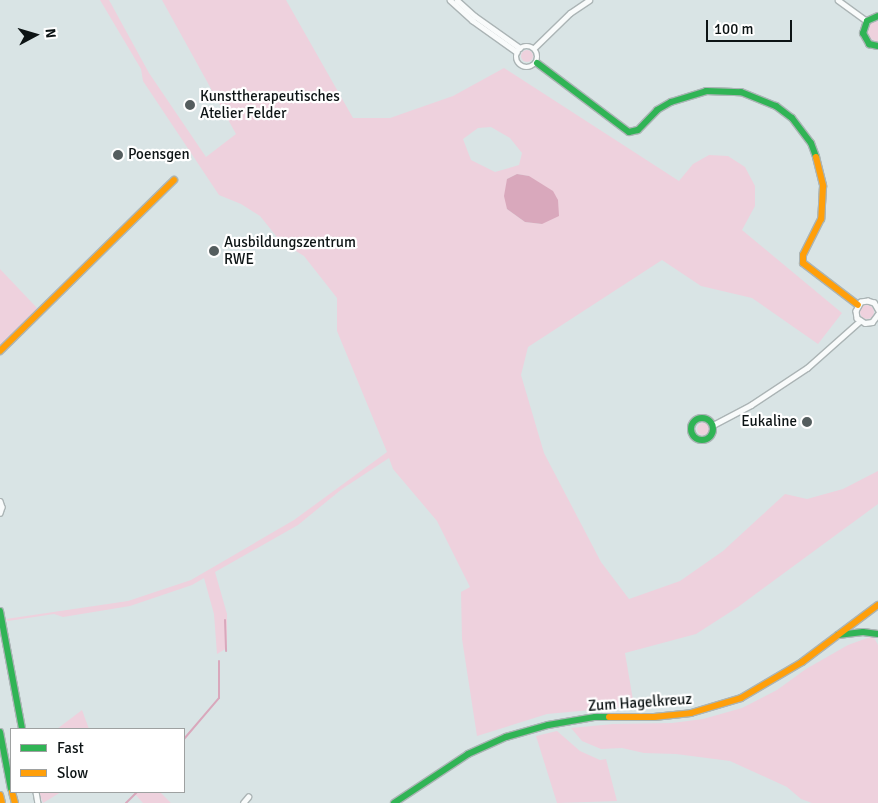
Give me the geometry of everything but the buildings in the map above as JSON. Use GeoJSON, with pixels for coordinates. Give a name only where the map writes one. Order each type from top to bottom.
{"type":"FeatureCollection","features":[{"type":"Feature","properties":{"kind":"main road"},"geometry":{"type":"LineString","coordinates":[[878,16],[867,21],[863,28],[864,37],[869,44],[878,46]]}},
{"type":"Feature","properties":{"kind":"main road"},"geometry":{"type":"LineString","coordinates":[[537,63],[629,132],[638,130],[657,110],[671,102],[706,90],[741,92],[776,106],[792,118],[810,143],[820,167],[823,186],[820,218],[816,231],[803,255],[803,263],[858,305]]}},
{"type":"Feature","properties":{"kind":"main road"},"geometry":{"type":"LineString","coordinates":[[0,351],[174,180]]}},
{"type":"Feature","properties":{"kind":"main road","name":"Zum Hagelkreuz"},"geometry":{"type":"LineString","coordinates":[[394,803],[468,754],[506,737],[539,727],[595,717],[674,715],[726,704],[761,687],[802,662],[878,606]]}},
{"type":"Feature","properties":{"kind":"main road"},"geometry":{"type":"LineString","coordinates":[[0,611],[22,728]]}},
{"type":"Feature","properties":{"kind":"main road"},"geometry":{"type":"LineString","coordinates":[[837,635],[863,632],[878,634]]}},
{"type":"Feature","properties":{"kind":"main road"},"geometry":{"type":"LineString","coordinates":[[0,732],[10,780]]}},
{"type":"Feature","properties":{"kind":"main road"},"geometry":{"type":"LineString","coordinates":[[0,796],[2,803]]}},
{"type":"Feature","properties":{"kind":"street"},"geometry":{"type":"LineString","coordinates":[[450,0],[472,20],[518,50]]}},
{"type":"Feature","properties":{"kind":"street"},"geometry":{"type":"LineString","coordinates":[[457,0],[518,50]]}},
{"type":"Feature","properties":{"kind":"street"},"geometry":{"type":"LineString","coordinates":[[534,48],[564,18],[589,0]]}},
{"type":"Feature","properties":{"kind":"street"},"geometry":{"type":"LineString","coordinates":[[838,0],[867,21]]}},
{"type":"Feature","properties":{"kind":"street"},"geometry":{"type":"LineString","coordinates":[[526,46],[534,48],[538,54],[537,63],[531,68],[524,68],[516,60],[518,50],[526,46]]}},
{"type":"Feature","properties":{"kind":"street"},"geometry":{"type":"LineString","coordinates":[[874,303],[878,298]]}},
{"type":"Feature","properties":{"kind":"street"},"geometry":{"type":"LineString","coordinates":[[860,321],[856,311],[858,305],[864,301],[874,303]]}},
{"type":"Feature","properties":{"kind":"street"},"geometry":{"type":"LineString","coordinates":[[872,322],[878,314],[874,303]]}},
{"type":"Feature","properties":{"kind":"street"},"geometry":{"type":"LineString","coordinates":[[860,321],[872,322],[878,326]]}},
{"type":"Feature","properties":{"kind":"street"},"geometry":{"type":"LineString","coordinates":[[713,425],[751,405],[807,368],[860,321]]}},
{"type":"Feature","properties":{"kind":"street"},"geometry":{"type":"LineString","coordinates":[[0,501],[2,507],[0,513]]}},
{"type":"Feature","properties":{"kind":"street"},"geometry":{"type":"LineString","coordinates":[[243,803],[248,797]]}},
{"type":"Feature","properties":{"kind":"shaded area"},"geometry":{"type":"Polygon","coordinates":[[[100,0],[109,0],[149,73],[206,157],[236,134],[162,0],[286,0],[353,118],[390,118],[453,96],[504,68],[679,181],[693,164],[709,155],[728,156],[745,167],[755,186],[755,206],[742,230],[842,313],[818,344],[752,298],[701,286],[662,260],[528,347],[521,375],[544,453],[601,562],[629,599],[680,581],[723,551],[785,494],[807,499],[843,489],[878,471],[878,504],[738,607],[696,634],[625,653],[634,706],[547,714],[477,736],[462,639],[461,592],[470,587],[437,521],[393,469],[389,458],[342,489],[298,525],[215,572],[227,614],[227,648],[217,654],[214,614],[204,578],[192,585],[130,606],[63,617],[54,614],[8,621],[6,619],[128,601],[191,580],[294,520],[387,452],[337,331],[337,298],[304,256],[281,242],[260,216],[241,204],[219,195],[143,81],[141,69],[100,0]],[[491,127],[478,128],[463,139],[471,160],[495,172],[519,165],[522,153],[510,138],[491,127]],[[517,174],[507,179],[507,209],[525,222],[542,224],[529,176],[517,174]]]}},
{"type":"Feature","properties":{"kind":"shaded area"},"geometry":{"type":"Polygon","coordinates":[[[878,19],[877,42],[867,36],[866,28],[870,22],[878,19]]]}},
{"type":"Feature","properties":{"kind":"shaded area"},"geometry":{"type":"Polygon","coordinates":[[[525,50],[529,50],[533,56],[529,62],[525,62],[521,58],[521,54],[525,50]]]}},
{"type":"Feature","properties":{"kind":"shaded area"},"geometry":{"type":"Polygon","coordinates":[[[517,174],[529,176],[553,191],[558,200],[559,216],[542,224],[525,222],[507,209],[504,196],[507,179],[517,174]]]}},
{"type":"Feature","properties":{"kind":"shaded area"},"geometry":{"type":"Polygon","coordinates":[[[0,269],[38,309],[0,347],[0,269]]]}},
{"type":"Feature","properties":{"kind":"shaded area"},"geometry":{"type":"Polygon","coordinates":[[[867,305],[872,307],[874,312],[872,317],[867,319],[862,317],[860,312],[862,307],[867,305]]]}},
{"type":"Feature","properties":{"kind":"shaded area"},"geometry":{"type":"Polygon","coordinates":[[[703,423],[709,429],[703,435],[697,429],[703,423]]]}},
{"type":"Feature","properties":{"kind":"shaded area"},"geometry":{"type":"Polygon","coordinates":[[[873,636],[878,645],[878,803],[812,803],[801,799],[787,787],[730,761],[676,754],[644,753],[622,748],[601,749],[582,741],[571,728],[613,724],[672,723],[703,719],[742,708],[777,690],[806,669],[848,645],[873,636]]]}},
{"type":"Feature","properties":{"kind":"shaded area"},"geometry":{"type":"Polygon","coordinates":[[[82,710],[89,728],[58,728],[82,710]]]}},
{"type":"Feature","properties":{"kind":"shaded area"},"geometry":{"type":"Polygon","coordinates":[[[557,731],[580,751],[600,760],[606,759],[617,801],[557,803],[536,736],[557,731]]]}},
{"type":"Feature","properties":{"kind":"shaded area"},"geometry":{"type":"Polygon","coordinates":[[[39,793],[59,793],[43,803],[39,793]]]}},
{"type":"Feature","properties":{"kind":"shaded area"},"geometry":{"type":"Polygon","coordinates":[[[134,793],[161,793],[171,803],[143,803],[134,793]]]}},
{"type":"Feature","properties":{"kind":"waterway"},"geometry":{"type":"LineString","coordinates":[[225,620],[226,651]]}},
{"type":"Feature","properties":{"kind":"waterway"},"geometry":{"type":"LineString","coordinates":[[185,738],[219,698],[219,661]]}},
{"type":"Feature","properties":{"kind":"waterway"},"geometry":{"type":"LineString","coordinates":[[126,803],[136,793]]}},
{"type":"Feature","properties":{"kind":"traffic: fast"},"geometry":{"type":"LineString","coordinates":[[878,16],[867,21],[863,33],[869,44],[878,46]]}},
{"type":"Feature","properties":{"kind":"traffic: fast"},"geometry":{"type":"LineString","coordinates":[[537,63],[629,132],[638,130],[657,110],[671,102],[706,91],[741,92],[776,106],[792,118],[811,143],[816,157]]}},
{"type":"Feature","properties":{"kind":"traffic: fast"},"geometry":{"type":"LineString","coordinates":[[702,418],[710,421],[713,429],[710,437],[702,440],[694,437],[691,429],[694,421],[702,418]]}},
{"type":"Feature","properties":{"kind":"traffic: fast"},"geometry":{"type":"LineString","coordinates":[[0,611],[22,728]]}},
{"type":"Feature","properties":{"kind":"traffic: fast"},"geometry":{"type":"LineString","coordinates":[[838,635],[863,632],[878,634]]}},
{"type":"Feature","properties":{"kind":"traffic: fast"},"geometry":{"type":"LineString","coordinates":[[394,803],[468,754],[506,737],[548,725],[595,717],[609,717]]}},
{"type":"Feature","properties":{"kind":"traffic: fast"},"geometry":{"type":"LineString","coordinates":[[0,732],[10,784]]}},
{"type":"Feature","properties":{"kind":"traffic: slow"},"geometry":{"type":"LineString","coordinates":[[816,157],[823,186],[821,219],[803,255],[803,263],[858,305]]}},
{"type":"Feature","properties":{"kind":"traffic: slow"},"geometry":{"type":"LineString","coordinates":[[0,351],[174,180]]}},
{"type":"Feature","properties":{"kind":"traffic: slow"},"geometry":{"type":"LineString","coordinates":[[609,717],[654,717],[691,713],[741,698],[802,662],[878,605]]}},
{"type":"Feature","properties":{"kind":"traffic: slow"},"geometry":{"type":"LineString","coordinates":[[12,793],[15,803]]}},
{"type":"Feature","properties":{"kind":"traffic: slow"},"geometry":{"type":"LineString","coordinates":[[0,795],[2,803]]}},
{"type":"Feature","properties":{"kind":"place","name":"Kunsttherapeutisches Atelier Felder"},"geometry":{"type":"Point","coordinates":[190,105]}},
{"type":"Feature","properties":{"kind":"place","name":"Poensgen"},"geometry":{"type":"Point","coordinates":[118,155]}},
{"type":"Feature","properties":{"kind":"place","name":"Ausbildungszentrum RWE"},"geometry":{"type":"Point","coordinates":[214,251]}},
{"type":"Feature","properties":{"kind":"place","name":"Eukaline"},"geometry":{"type":"Point","coordinates":[807,422]}}]}
